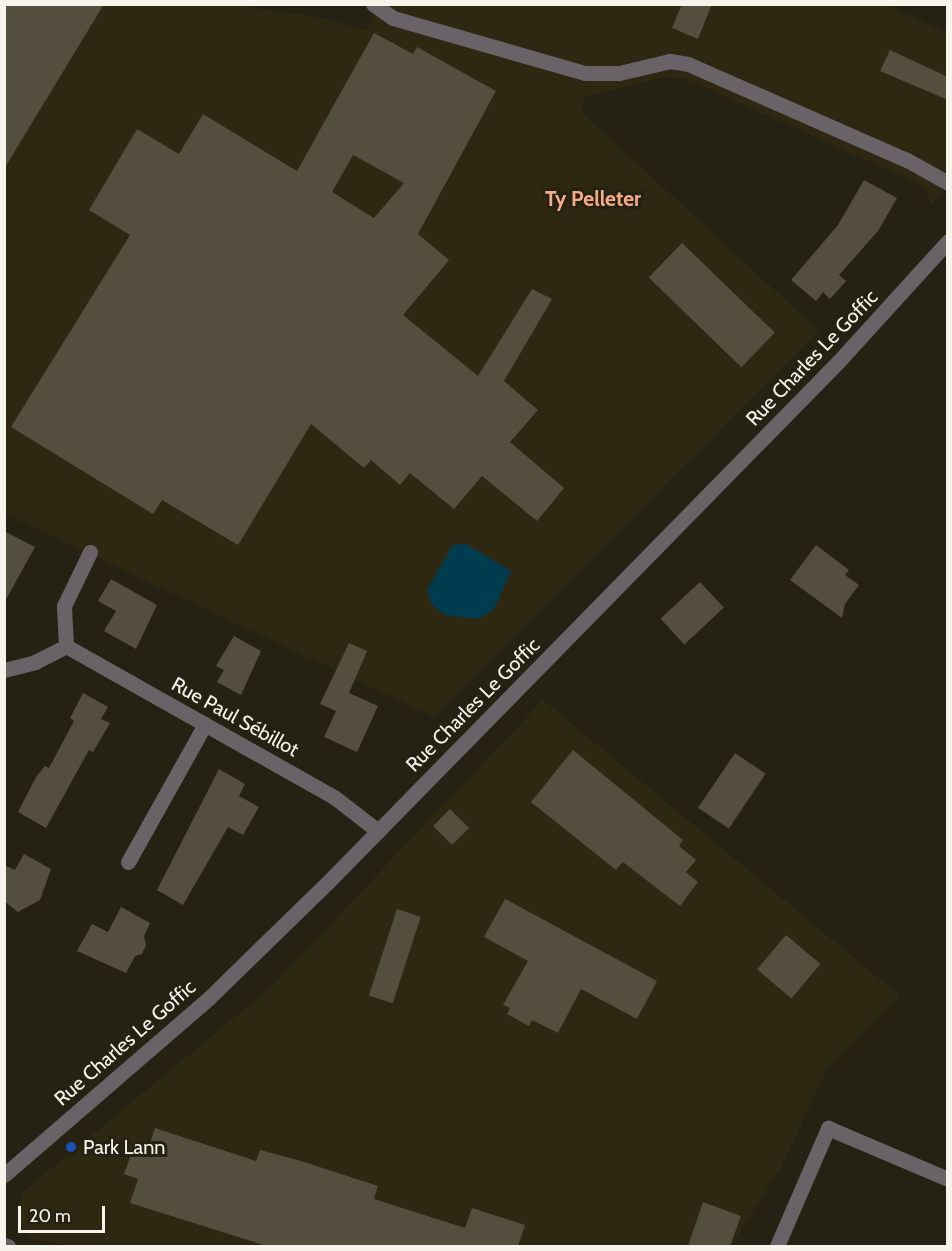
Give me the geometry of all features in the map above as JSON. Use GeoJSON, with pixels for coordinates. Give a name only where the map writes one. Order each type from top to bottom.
{"type":"FeatureCollection","features":[{"type":"Feature","properties":{"kind":"street"},"geometry":{"type":"LineString","coordinates":[[373,4],[393,18],[585,73],[619,73],[655,63],[688,64],[907,160],[948,183]]}},
{"type":"Feature","properties":{"kind":"street","name":"Rue Charles Le Goffic"},"geometry":{"type":"LineString","coordinates":[[4,1175],[210,997],[378,831],[830,371],[948,241]]}},
{"type":"Feature","properties":{"kind":"street"},"geometry":{"type":"LineString","coordinates":[[4,670],[66,646],[64,606],[90,552]]}},
{"type":"Feature","properties":{"kind":"street","name":"Rue Paul Sébillot"},"geometry":{"type":"LineString","coordinates":[[66,646],[334,797],[378,831]]}},
{"type":"Feature","properties":{"kind":"street"},"geometry":{"type":"LineString","coordinates":[[128,862],[205,724]]}},
{"type":"Feature","properties":{"kind":"street"},"geometry":{"type":"LineString","coordinates":[[777,1246],[828,1128],[948,1179]]}},
{"type":"Feature","properties":{"kind":"shaded area"},"geometry":{"type":"Polygon","coordinates":[[[883,4],[947,32],[947,187],[931,204],[924,186],[684,78],[664,77],[586,96],[580,111],[819,331],[434,717],[5,514],[5,5],[234,5],[317,17],[367,30],[379,5],[883,4]]]}},
{"type":"Feature","properties":{"kind":"shaded area"},"geometry":{"type":"Polygon","coordinates":[[[543,700],[900,996],[826,1071],[781,1167],[731,1246],[73,1246],[32,1239],[20,1222],[17,1209],[24,1191],[269,989],[543,700]]]}},
{"type":"Feature","properties":{"kind":"water"},"geometry":{"type":"Polygon","coordinates":[[[466,544],[511,571],[494,609],[479,619],[445,615],[432,605],[427,590],[453,545],[466,544]]]}},
{"type":"Feature","properties":{"kind":"building"},"geometry":{"type":"Polygon","coordinates":[[[4,4],[104,4],[4,169],[4,4]]]}},
{"type":"Feature","properties":{"kind":"building"},"geometry":{"type":"Polygon","coordinates":[[[682,4],[712,4],[698,39],[672,28],[682,4]]]}},
{"type":"Feature","properties":{"kind":"building"},"geometry":{"type":"Polygon","coordinates":[[[374,33],[413,54],[417,47],[496,91],[418,234],[449,260],[403,315],[478,376],[532,289],[552,299],[504,381],[538,410],[510,442],[564,488],[537,521],[482,476],[454,509],[410,473],[400,485],[371,460],[364,468],[311,424],[238,545],[162,500],[153,514],[11,427],[130,235],[89,210],[137,129],[179,154],[203,114],[297,171],[374,33]],[[353,155],[332,192],[374,218],[404,183],[353,155]]]}},
{"type":"Feature","properties":{"kind":"building"},"geometry":{"type":"Polygon","coordinates":[[[890,50],[948,77],[948,100],[880,71],[890,50]]]}},
{"type":"Feature","properties":{"kind":"building"},"geometry":{"type":"Polygon","coordinates":[[[864,180],[897,198],[878,231],[839,275],[846,281],[830,299],[823,292],[816,301],[791,280],[838,225],[864,180]]]}},
{"type":"Feature","properties":{"kind":"building"},"geometry":{"type":"Polygon","coordinates":[[[682,243],[775,333],[741,367],[649,278],[682,243]]]}},
{"type":"Feature","properties":{"kind":"building"},"geometry":{"type":"Polygon","coordinates":[[[4,531],[35,547],[4,603],[4,531]]]}},
{"type":"Feature","properties":{"kind":"building"},"geometry":{"type":"Polygon","coordinates":[[[816,545],[849,570],[845,575],[859,585],[845,604],[842,618],[790,580],[816,545]]]}},
{"type":"Feature","properties":{"kind":"building"},"geometry":{"type":"Polygon","coordinates":[[[111,579],[157,605],[136,649],[104,631],[116,611],[98,601],[111,579]]]}},
{"type":"Feature","properties":{"kind":"building"},"geometry":{"type":"Polygon","coordinates":[[[700,582],[724,608],[684,644],[661,619],[700,582]]]}},
{"type":"Feature","properties":{"kind":"building"},"geometry":{"type":"Polygon","coordinates":[[[234,636],[261,651],[241,695],[217,682],[224,670],[216,666],[234,636]]]}},
{"type":"Feature","properties":{"kind":"building"},"geometry":{"type":"Polygon","coordinates":[[[349,643],[367,651],[349,693],[378,706],[357,752],[324,737],[336,711],[320,704],[349,643]]]}},
{"type":"Feature","properties":{"kind":"building"},"geometry":{"type":"Polygon","coordinates":[[[83,693],[108,707],[101,719],[110,723],[93,752],[89,750],[46,828],[18,812],[36,777],[45,766],[49,768],[74,721],[70,718],[83,693]]]}},
{"type":"Feature","properties":{"kind":"building"},"geometry":{"type":"Polygon","coordinates":[[[573,750],[683,840],[679,846],[696,860],[686,872],[698,882],[680,906],[623,862],[616,870],[531,802],[573,750]]]}},
{"type":"Feature","properties":{"kind":"building"},"geometry":{"type":"Polygon","coordinates":[[[735,753],[766,774],[729,828],[698,808],[735,753]]]}},
{"type":"Feature","properties":{"kind":"building"},"geometry":{"type":"Polygon","coordinates":[[[219,769],[245,784],[239,796],[259,807],[243,835],[228,827],[183,905],[157,890],[219,769]]]}},
{"type":"Feature","properties":{"kind":"building"},"geometry":{"type":"Polygon","coordinates":[[[450,809],[469,828],[452,845],[433,826],[450,809]]]}},
{"type":"Feature","properties":{"kind":"building"},"geometry":{"type":"Polygon","coordinates":[[[24,854],[51,869],[40,900],[18,912],[4,901],[4,865],[15,870],[24,854]]]}},
{"type":"Feature","properties":{"kind":"building"},"geometry":{"type":"Polygon","coordinates":[[[505,899],[657,981],[637,1019],[581,989],[558,1033],[532,1020],[529,1026],[507,1014],[510,1008],[503,1005],[528,961],[484,937],[505,899]]]}},
{"type":"Feature","properties":{"kind":"building"},"geometry":{"type":"Polygon","coordinates":[[[121,907],[150,923],[144,936],[146,945],[142,954],[135,956],[126,973],[77,951],[92,924],[108,932],[121,907]]]}},
{"type":"Feature","properties":{"kind":"building"},"geometry":{"type":"Polygon","coordinates":[[[397,909],[421,917],[393,1003],[369,996],[397,909]]]}},
{"type":"Feature","properties":{"kind":"building"},"geometry":{"type":"Polygon","coordinates":[[[786,935],[820,964],[792,998],[757,969],[786,935]]]}},
{"type":"Feature","properties":{"kind":"building"},"geometry":{"type":"Polygon","coordinates":[[[155,1128],[256,1161],[260,1150],[301,1161],[378,1186],[374,1199],[465,1228],[472,1208],[525,1225],[518,1246],[267,1246],[130,1203],[138,1179],[124,1174],[133,1149],[147,1152],[155,1128]]]}},
{"type":"Feature","properties":{"kind":"building"},"geometry":{"type":"Polygon","coordinates":[[[703,1202],[741,1216],[730,1246],[688,1246],[703,1202]]]}},
{"type":"Feature","properties":{"kind":"place","name":"Park Lann"},"geometry":{"type":"Point","coordinates":[71,1147]}},
{"type":"Feature","properties":{"kind":"district","name":"Ty Pelleter"},"geometry":{"type":"Point","coordinates":[593,199]}}]}
